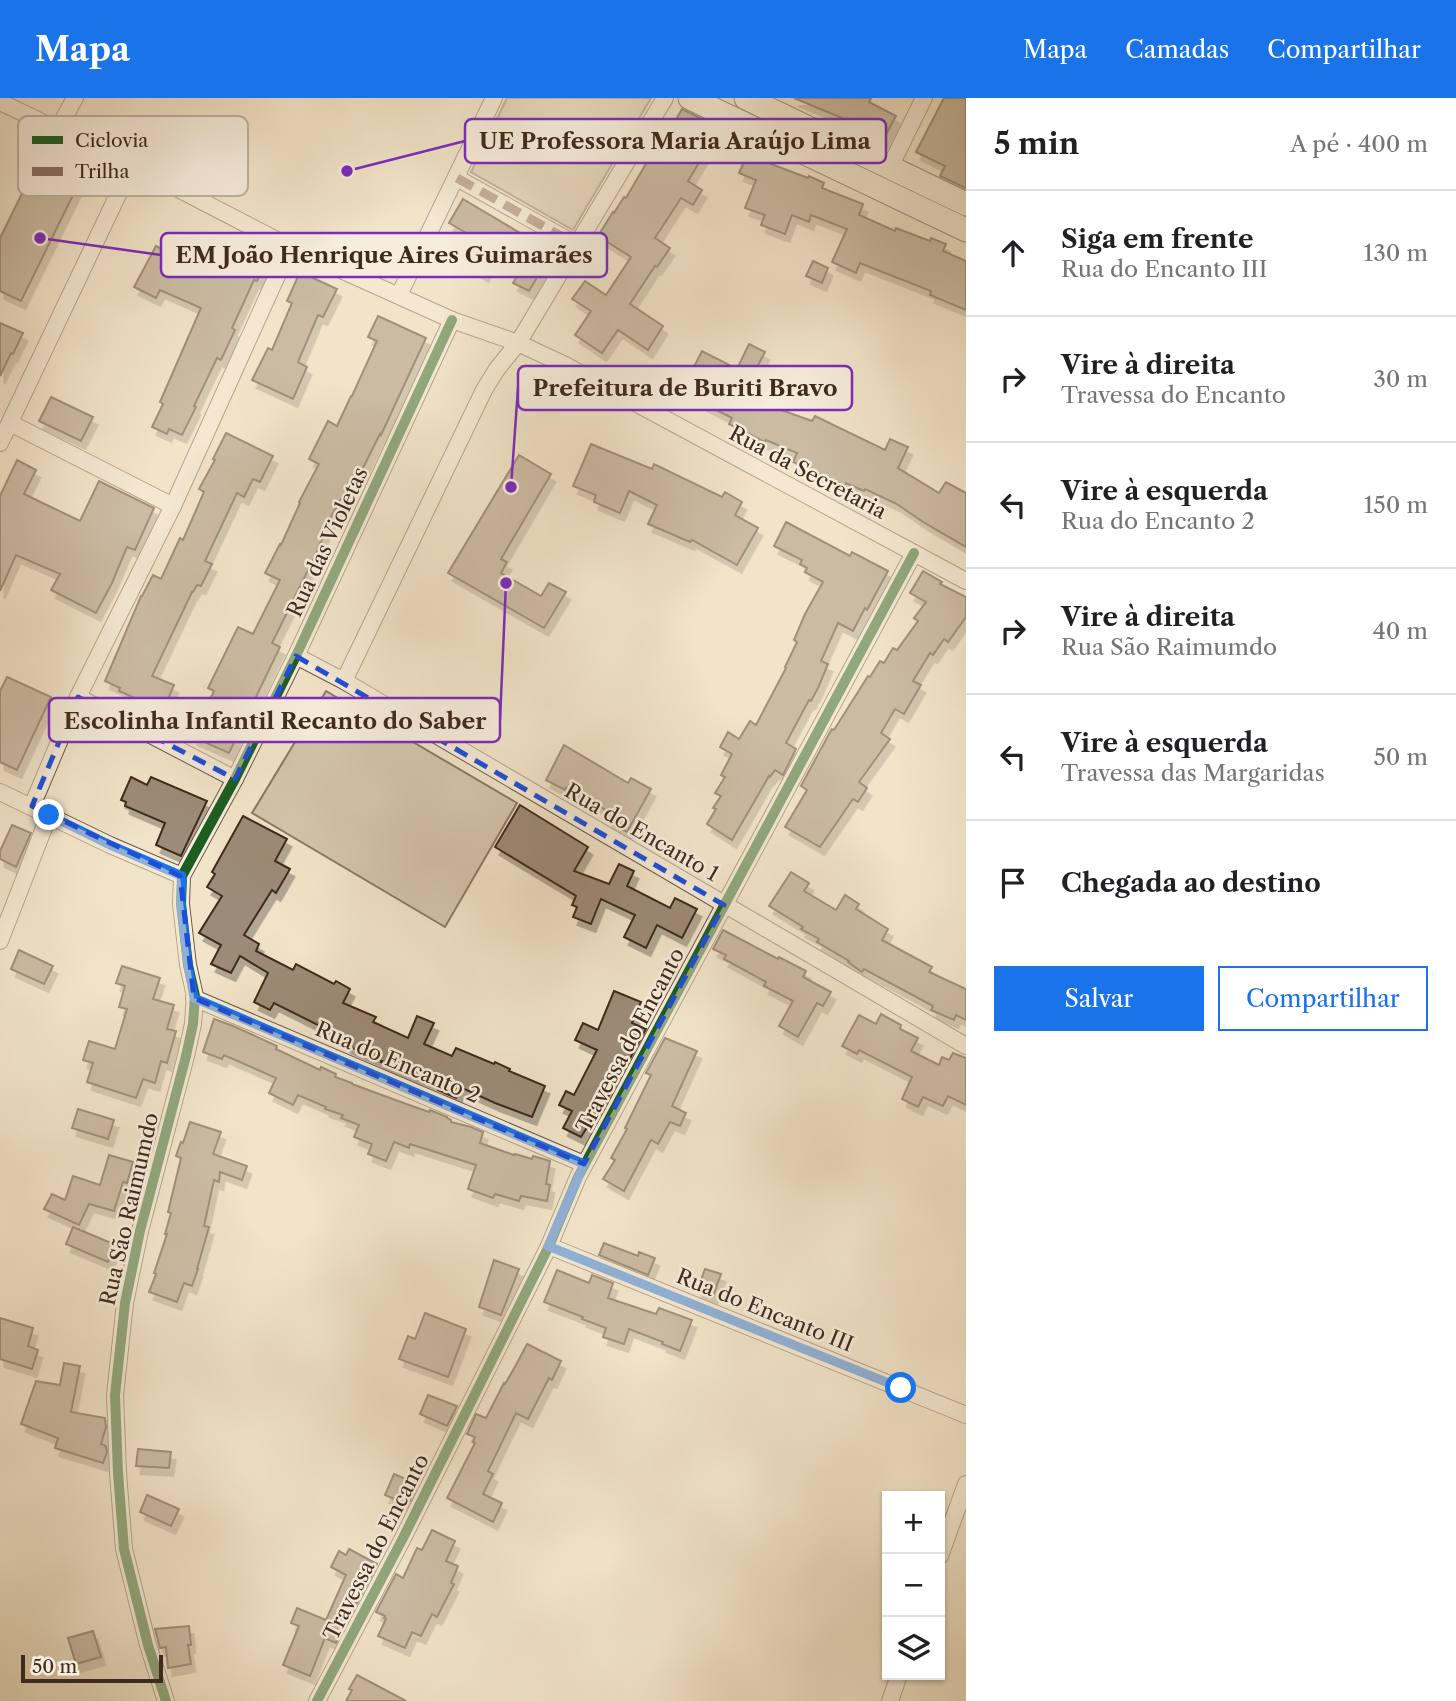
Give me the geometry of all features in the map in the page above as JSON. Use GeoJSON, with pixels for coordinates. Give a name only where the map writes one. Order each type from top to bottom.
{"type":"FeatureCollection","features":[{"type":"Feature","properties":{"kind":"street"},"geometry":{"type":"LineString","coordinates":[[65,116],[75,98]]}},
{"type":"Feature","properties":{"kind":"street"},"geometry":{"type":"LineString","coordinates":[[399,295],[494,98]]}},
{"type":"Feature","properties":{"kind":"street"},"geometry":{"type":"LineString","coordinates":[[344,681],[484,390],[518,343],[665,98]]}},
{"type":"Feature","properties":{"kind":"street"},"geometry":{"type":"LineString","coordinates":[[690,98],[966,230]]}},
{"type":"Feature","properties":{"kind":"street"},"geometry":{"type":"LineString","coordinates":[[746,98],[966,204]]}},
{"type":"Feature","properties":{"kind":"street"},"geometry":{"type":"LineString","coordinates":[[890,167],[924,98]]}},
{"type":"Feature","properties":{"kind":"street","name":"Rua da Secretaria"},"geometry":{"type":"LineString","coordinates":[[0,102],[30,116]]}},
{"type":"Feature","properties":{"kind":"street"},"geometry":{"type":"LineString","coordinates":[[457,178],[577,245]]}},
{"type":"Feature","properties":{"kind":"street"},"geometry":{"type":"LineString","coordinates":[[0,443],[117,196]]}},
{"type":"Feature","properties":{"kind":"street","name":"Rua da Secretaria"},"geometry":{"type":"LineString","coordinates":[[192,196],[290,247],[452,320],[518,343],[565,365],[966,581]]}},
{"type":"Feature","properties":{"kind":"street"},"geometry":{"type":"LineString","coordinates":[[32,806],[78,697],[173,506],[290,247]]}},
{"type":"Feature","properties":{"kind":"street","name":"Rua das Violetas"},"geometry":{"type":"LineString","coordinates":[[235,779],[296,656],[452,320]]}},
{"type":"Feature","properties":{"kind":"street"},"geometry":{"type":"LineString","coordinates":[[10,424],[173,506]]}},
{"type":"Feature","properties":{"kind":"street","name":"Travessa do Encanto"},"geometry":{"type":"LineString","coordinates":[[317,1701],[402,1540],[548,1246],[584,1164],[914,553]]}},
{"type":"Feature","properties":{"kind":"street","name":"Rua do Encanto 1"},"geometry":{"type":"LineString","coordinates":[[296,656],[344,681],[966,1046]]}},
{"type":"Feature","properties":{"kind":"street"},"geometry":{"type":"LineString","coordinates":[[78,697],[235,779]]}},
{"type":"Feature","properties":{"kind":"street","name":"Rua São Raimumdo"},"geometry":{"type":"LineString","coordinates":[[166,1701],[148,1645],[124,1549],[115,1395],[125,1303],[140,1231],[193,1024],[194,998],[181,904],[182,876],[235,779]]}},
{"type":"Feature","properties":{"kind":"street"},"geometry":{"type":"LineString","coordinates":[[0,792],[182,876]]}},
{"type":"Feature","properties":{"kind":"street"},"geometry":{"type":"LineString","coordinates":[[0,942],[49,815]]}},
{"type":"Feature","properties":{"kind":"street","name":"Rua do Encanto 2"},"geometry":{"type":"LineString","coordinates":[[194,998],[584,1164]]}},
{"type":"Feature","properties":{"kind":"street","name":"Rua do Encanto III"},"geometry":{"type":"LineString","coordinates":[[548,1246],[966,1415]]}},
{"type":"Feature","properties":{"kind":"street"},"geometry":{"type":"LineString","coordinates":[[941,1554],[966,1484]]}},
{"type":"Feature","properties":{"kind":"street"},"geometry":{"type":"LineString","coordinates":[[890,1701],[897,1680]]}},
{"type":"Feature","properties":{"kind":"highlighted area"},"geometry":{"type":"Polygon","coordinates":[[[296,656],[724,905],[584,1164],[194,998],[180,876],[32,806],[78,697],[235,779],[296,656]]]}},
{"type":"Feature","properties":{"kind":"shaded area"},"geometry":{"type":"Polygon","coordinates":[[[507,98],[651,98],[573,230],[471,172],[507,98]]]}},
{"type":"Feature","properties":{"kind":"shaded area"},"geometry":{"type":"Polygon","coordinates":[[[326,691],[517,803],[445,927],[252,813],[326,691]]]}},
{"type":"Feature","properties":{"kind":"building"},"geometry":{"type":"Polygon","coordinates":[[[794,98],[871,98],[869,102],[896,116],[883,140],[873,134],[869,142],[854,135],[857,129],[840,121],[842,118],[794,98]]]}},
{"type":"Feature","properties":{"kind":"building"},"geometry":{"type":"Polygon","coordinates":[[[944,98],[966,98],[966,188],[940,176],[945,166],[916,152],[944,98]]]}},
{"type":"Feature","properties":{"kind":"building"},"geometry":{"type":"Polygon","coordinates":[[[682,109],[720,128],[688,181],[702,190],[693,205],[681,198],[655,238],[670,248],[630,304],[663,326],[648,350],[618,330],[602,353],[575,335],[591,311],[572,299],[585,281],[606,295],[631,257],[598,236],[624,197],[626,198],[668,126],[671,128],[682,109]]]}},
{"type":"Feature","properties":{"kind":"building"},"geometry":{"type":"Polygon","coordinates":[[[750,148],[766,155],[763,161],[808,178],[809,176],[824,183],[822,188],[863,204],[859,215],[895,231],[896,228],[946,244],[943,251],[966,261],[966,310],[930,295],[931,291],[860,263],[856,273],[832,262],[847,229],[811,215],[809,222],[792,215],[785,234],[761,225],[765,215],[745,208],[756,180],[739,173],[750,148]]]}},
{"type":"Feature","properties":{"kind":"building"},"geometry":{"type":"Polygon","coordinates":[[[21,196],[73,196],[21,301],[0,291],[0,238],[21,196]]]}},
{"type":"Feature","properties":{"kind":"building"},"geometry":{"type":"Polygon","coordinates":[[[463,199],[552,252],[529,291],[513,283],[518,274],[492,260],[484,274],[471,266],[484,243],[449,223],[463,199]]]}},
{"type":"Feature","properties":{"kind":"building"},"geometry":{"type":"Polygon","coordinates":[[[227,242],[268,260],[257,281],[254,280],[232,328],[235,330],[221,360],[217,358],[182,435],[169,429],[167,434],[152,427],[163,404],[160,402],[201,308],[160,290],[156,298],[134,287],[156,246],[212,275],[227,242]]]}},
{"type":"Feature","properties":{"kind":"building"},"geometry":{"type":"Polygon","coordinates":[[[813,261],[828,268],[822,283],[806,276],[813,261]]]}},
{"type":"Feature","properties":{"kind":"building"},"geometry":{"type":"Polygon","coordinates":[[[300,272],[337,289],[323,317],[318,315],[298,362],[307,367],[293,399],[252,380],[268,348],[272,350],[292,303],[287,301],[300,272]]]}},
{"type":"Feature","properties":{"kind":"building"},"geometry":{"type":"Polygon","coordinates":[[[378,316],[426,338],[381,435],[360,474],[356,472],[331,517],[272,643],[280,647],[229,753],[193,737],[214,691],[208,688],[238,627],[253,634],[280,580],[265,573],[319,464],[309,459],[328,421],[337,426],[377,341],[368,337],[378,316]]]}},
{"type":"Feature","properties":{"kind":"building"},"geometry":{"type":"Polygon","coordinates":[[[0,323],[23,333],[0,376],[0,323]]]}},
{"type":"Feature","properties":{"kind":"building"},"geometry":{"type":"Polygon","coordinates":[[[749,344],[765,352],[752,377],[767,385],[765,390],[786,400],[781,410],[812,421],[815,416],[885,450],[890,439],[908,447],[898,468],[939,493],[946,482],[966,493],[966,547],[897,504],[865,489],[864,491],[846,483],[845,486],[793,462],[797,453],[766,440],[765,442],[729,424],[732,418],[681,392],[702,351],[737,369],[749,344]]]}},
{"type":"Feature","properties":{"kind":"building"},"geometry":{"type":"Polygon","coordinates":[[[51,397],[93,417],[81,441],[39,421],[51,397]]]}},
{"type":"Feature","properties":{"kind":"building"},"geometry":{"type":"Polygon","coordinates":[[[226,433],[273,456],[260,482],[253,479],[244,497],[237,493],[205,561],[212,564],[201,586],[197,585],[192,592],[152,676],[174,685],[160,718],[132,706],[135,698],[105,681],[141,596],[153,575],[161,579],[180,538],[183,540],[204,492],[199,489],[226,433]]]}},
{"type":"Feature","properties":{"kind":"building"},"geometry":{"type":"Polygon","coordinates":[[[591,444],[652,469],[654,464],[722,497],[725,492],[742,502],[735,515],[758,528],[737,565],[692,540],[690,542],[648,524],[657,505],[629,491],[620,513],[594,502],[596,495],[573,486],[591,444]]]}},
{"type":"Feature","properties":{"kind":"building"},"geometry":{"type":"Polygon","coordinates":[[[519,455],[551,474],[501,559],[507,562],[501,573],[541,596],[549,583],[566,592],[544,628],[448,573],[519,455]]]}},
{"type":"Feature","properties":{"kind":"building"},"geometry":{"type":"Polygon","coordinates":[[[17,460],[36,470],[24,494],[80,521],[99,481],[154,508],[135,550],[127,547],[96,613],[51,590],[60,574],[16,555],[0,591],[0,496],[17,460]]]}},
{"type":"Feature","properties":{"kind":"building"},"geometry":{"type":"Polygon","coordinates":[[[786,522],[850,556],[852,552],[888,571],[853,631],[838,623],[821,661],[828,664],[818,688],[786,743],[796,749],[783,775],[775,770],[769,776],[732,840],[707,824],[721,796],[715,793],[725,777],[721,775],[732,754],[720,747],[728,732],[739,739],[750,721],[756,725],[786,668],[805,614],[823,582],[805,572],[807,568],[800,564],[802,560],[774,546],[786,522]]]}},
{"type":"Feature","properties":{"kind":"building"},"geometry":{"type":"Polygon","coordinates":[[[923,571],[942,582],[940,584],[966,597],[966,617],[948,642],[944,639],[933,655],[930,653],[913,681],[921,685],[904,714],[895,709],[881,733],[890,739],[859,782],[867,788],[858,802],[853,799],[820,847],[785,827],[807,790],[801,786],[832,729],[834,730],[868,676],[870,677],[880,661],[884,663],[893,648],[897,650],[918,621],[914,618],[926,602],[910,593],[923,571]]]}},
{"type":"Feature","properties":{"kind":"building"},"geometry":{"type":"Polygon","coordinates":[[[7,677],[51,697],[17,770],[0,762],[0,691],[7,677]]]}},
{"type":"Feature","properties":{"kind":"building"},"geometry":{"type":"Polygon","coordinates":[[[564,745],[628,783],[631,778],[651,789],[627,832],[607,821],[611,813],[546,780],[564,745]]]}},
{"type":"Feature","properties":{"kind":"building"},"geometry":{"type":"Polygon","coordinates":[[[131,777],[147,785],[151,777],[207,801],[181,856],[156,845],[165,823],[125,806],[126,802],[121,800],[131,777]]]}},
{"type":"Feature","properties":{"kind":"building"},"geometry":{"type":"Polygon","coordinates":[[[520,805],[588,847],[574,871],[609,884],[619,864],[634,871],[627,886],[670,908],[675,898],[697,909],[682,938],[657,925],[646,948],[624,937],[635,915],[601,899],[591,924],[573,917],[577,907],[572,905],[576,896],[495,847],[520,805]]]}},
{"type":"Feature","properties":{"kind":"building"},"geometry":{"type":"Polygon","coordinates":[[[243,816],[287,839],[275,861],[290,869],[276,893],[272,890],[244,935],[259,944],[256,951],[293,970],[296,964],[334,984],[336,981],[350,989],[343,1003],[376,1017],[373,1022],[408,1038],[417,1016],[434,1023],[424,1044],[452,1056],[456,1048],[494,1064],[495,1062],[545,1086],[532,1117],[460,1087],[456,1098],[438,1090],[440,1085],[346,1045],[348,1040],[274,1003],[270,1010],[254,1002],[268,973],[240,956],[231,973],[211,964],[221,945],[199,933],[222,896],[207,887],[215,874],[212,872],[243,816]]]}},
{"type":"Feature","properties":{"kind":"building"},"geometry":{"type":"Polygon","coordinates":[[[12,825],[31,833],[16,867],[0,859],[0,851],[12,825]]]}},
{"type":"Feature","properties":{"kind":"building"},"geometry":{"type":"Polygon","coordinates":[[[791,872],[809,883],[804,891],[836,910],[845,895],[859,904],[856,909],[888,929],[882,940],[932,967],[929,972],[966,989],[966,1020],[956,1015],[954,1020],[931,1010],[933,1006],[864,969],[862,972],[817,942],[819,939],[801,929],[803,927],[769,906],[791,872]]]}},
{"type":"Feature","properties":{"kind":"building"},"geometry":{"type":"Polygon","coordinates":[[[723,930],[806,971],[803,977],[831,992],[823,1006],[817,1003],[798,1037],[779,1026],[793,1001],[764,986],[766,982],[724,959],[726,955],[713,949],[723,930]]]}},
{"type":"Feature","properties":{"kind":"building"},"geometry":{"type":"Polygon","coordinates":[[[19,950],[53,966],[44,984],[11,969],[19,950]]]}},
{"type":"Feature","properties":{"kind":"building"},"geometry":{"type":"Polygon","coordinates":[[[122,966],[160,978],[153,999],[174,1005],[167,1029],[176,1031],[167,1063],[161,1061],[155,1083],[143,1079],[136,1098],[87,1082],[93,1063],[83,1060],[89,1041],[115,1049],[127,1009],[119,1007],[125,986],[116,983],[122,966]]]}},
{"type":"Feature","properties":{"kind":"building"},"geometry":{"type":"Polygon","coordinates":[[[614,991],[641,1002],[632,1023],[646,1029],[602,1109],[599,1108],[581,1137],[563,1128],[572,1111],[559,1105],[566,1091],[574,1095],[597,1050],[575,1040],[583,1023],[598,1030],[614,991]]]}},
{"type":"Feature","properties":{"kind":"building"},"geometry":{"type":"Polygon","coordinates":[[[881,1014],[901,1025],[900,1029],[918,1038],[911,1051],[939,1065],[942,1057],[949,1060],[953,1053],[966,1058],[966,1105],[948,1096],[943,1106],[923,1097],[918,1107],[902,1099],[912,1077],[859,1050],[857,1054],[842,1046],[859,1015],[876,1024],[881,1014]]]}},
{"type":"Feature","properties":{"kind":"building"},"geometry":{"type":"Polygon","coordinates":[[[214,1019],[277,1046],[276,1049],[320,1070],[321,1067],[336,1074],[335,1077],[429,1112],[430,1110],[447,1117],[451,1122],[483,1132],[480,1143],[514,1155],[532,1159],[533,1156],[550,1161],[546,1184],[550,1185],[547,1201],[521,1196],[519,1201],[495,1194],[493,1198],[468,1189],[476,1165],[410,1144],[409,1148],[394,1142],[386,1161],[368,1154],[372,1144],[354,1137],[359,1125],[341,1118],[343,1115],[298,1095],[293,1105],[269,1093],[276,1078],[224,1055],[222,1059],[203,1052],[214,1019]]]}},
{"type":"Feature","properties":{"kind":"building"},"geometry":{"type":"Polygon","coordinates":[[[665,1038],[697,1051],[672,1106],[686,1113],[680,1126],[670,1122],[658,1144],[651,1140],[624,1191],[603,1179],[615,1160],[611,1158],[651,1075],[646,1073],[665,1038]]]}},
{"type":"Feature","properties":{"kind":"building"},"geometry":{"type":"Polygon","coordinates":[[[78,1109],[114,1120],[108,1139],[72,1128],[78,1109]]]}},
{"type":"Feature","properties":{"kind":"building"},"geometry":{"type":"Polygon","coordinates":[[[190,1122],[221,1132],[213,1154],[247,1166],[242,1180],[220,1172],[219,1182],[214,1180],[204,1226],[209,1227],[198,1269],[192,1286],[184,1283],[177,1302],[149,1292],[167,1234],[171,1213],[168,1212],[181,1158],[176,1156],[190,1122]]]}},
{"type":"Feature","properties":{"kind":"building"},"geometry":{"type":"Polygon","coordinates":[[[109,1155],[133,1162],[114,1211],[89,1204],[79,1225],[44,1209],[52,1194],[65,1200],[73,1176],[100,1185],[109,1155]]]}},
{"type":"Feature","properties":{"kind":"building"},"geometry":{"type":"Polygon","coordinates":[[[73,1227],[116,1245],[108,1262],[66,1244],[73,1227]]]}},
{"type":"Feature","properties":{"kind":"building"},"geometry":{"type":"Polygon","coordinates":[[[604,1243],[638,1256],[639,1252],[655,1258],[648,1275],[599,1255],[604,1243]]]}},
{"type":"Feature","properties":{"kind":"building"},"geometry":{"type":"Polygon","coordinates":[[[494,1260],[519,1269],[501,1315],[479,1307],[494,1260]]]}},
{"type":"Feature","properties":{"kind":"building"},"geometry":{"type":"Polygon","coordinates":[[[705,1269],[721,1274],[713,1296],[697,1291],[705,1269]]]}},
{"type":"Feature","properties":{"kind":"building"},"geometry":{"type":"Polygon","coordinates":[[[557,1270],[589,1283],[592,1275],[613,1283],[608,1298],[656,1314],[659,1308],[692,1320],[680,1351],[629,1329],[624,1344],[603,1337],[606,1328],[544,1302],[557,1270]]]}},
{"type":"Feature","properties":{"kind":"building"},"geometry":{"type":"Polygon","coordinates":[[[425,1313],[466,1329],[448,1377],[399,1359],[408,1336],[415,1339],[425,1313]]]}},
{"type":"Feature","properties":{"kind":"building"},"geometry":{"type":"Polygon","coordinates":[[[0,1318],[33,1328],[28,1346],[38,1350],[32,1369],[0,1359],[0,1318]]]}},
{"type":"Feature","properties":{"kind":"building"},"geometry":{"type":"Polygon","coordinates":[[[527,1344],[561,1361],[528,1419],[516,1413],[488,1471],[493,1474],[483,1494],[502,1503],[493,1522],[447,1498],[475,1443],[475,1437],[467,1434],[476,1414],[486,1418],[527,1344]]]}},
{"type":"Feature","properties":{"kind":"building"},"geometry":{"type":"Polygon","coordinates":[[[64,1363],[80,1366],[71,1412],[105,1418],[106,1427],[101,1444],[106,1446],[107,1452],[103,1463],[55,1448],[58,1438],[21,1424],[36,1381],[60,1385],[64,1363]]]}},
{"type":"Feature","properties":{"kind":"building"},"geometry":{"type":"Polygon","coordinates":[[[428,1395],[457,1406],[447,1426],[420,1414],[428,1395]]]}},
{"type":"Feature","properties":{"kind":"building"},"geometry":{"type":"Polygon","coordinates":[[[138,1449],[171,1452],[169,1468],[136,1466],[138,1449]]]}},
{"type":"Feature","properties":{"kind":"building"},"geometry":{"type":"Polygon","coordinates":[[[394,1474],[417,1484],[408,1505],[385,1495],[394,1474]]]}},
{"type":"Feature","properties":{"kind":"building"},"geometry":{"type":"Polygon","coordinates":[[[147,1495],[179,1509],[171,1526],[140,1512],[147,1495]]]}},
{"type":"Feature","properties":{"kind":"building"},"geometry":{"type":"Polygon","coordinates":[[[432,1530],[455,1541],[446,1561],[458,1566],[451,1583],[454,1584],[437,1617],[432,1614],[421,1636],[412,1632],[405,1648],[378,1636],[386,1619],[376,1612],[396,1574],[403,1578],[417,1548],[422,1550],[432,1530]]]}},
{"type":"Feature","properties":{"kind":"building"},"geometry":{"type":"Polygon","coordinates":[[[349,1549],[377,1564],[357,1603],[353,1601],[336,1643],[325,1638],[310,1676],[283,1665],[299,1626],[291,1623],[297,1608],[326,1620],[346,1575],[331,1567],[339,1551],[346,1555],[349,1549]]]}},
{"type":"Feature","properties":{"kind":"building"},"geometry":{"type":"Polygon","coordinates":[[[189,1626],[191,1664],[168,1668],[166,1647],[160,1648],[155,1629],[189,1626]]]}},
{"type":"Feature","properties":{"kind":"building"},"geometry":{"type":"Polygon","coordinates":[[[93,1631],[101,1657],[76,1664],[68,1638],[93,1631]]]}},
{"type":"Feature","properties":{"kind":"building"},"geometry":{"type":"Polygon","coordinates":[[[357,1675],[406,1701],[346,1701],[357,1675]]]}},
{"type":"Feature","properties":{"kind":"marked path"},"geometry":{"type":"LineString","coordinates":[[457,178],[577,245]]}},
{"type":"Feature","properties":{"kind":"cycle path"},"geometry":{"type":"LineString","coordinates":[[166,1701],[148,1645],[124,1549],[115,1395],[125,1303],[140,1231],[193,1024],[195,996],[188,965],[181,904],[182,876],[235,779],[296,656],[452,320]]}},
{"type":"Feature","properties":{"kind":"cycle path"},"geometry":{"type":"LineString","coordinates":[[317,1701],[402,1540],[549,1246],[578,1177],[914,553]]}},
{"type":"Feature","properties":{"kind":"place","name":"UE Professora Maria Araújo Lima"},"geometry":{"type":"Point","coordinates":[347,171]}},
{"type":"Feature","properties":{"kind":"place","name":"EM João Henrique Aires Guimarães"},"geometry":{"type":"Point","coordinates":[40,238]}},
{"type":"Feature","properties":{"kind":"place","name":"Prefeitura de Buriti Bravo"},"geometry":{"type":"Point","coordinates":[511,487]}},
{"type":"Feature","properties":{"kind":"place","name":"Escolinha Infantil Recanto do Saber"},"geometry":{"type":"Point","coordinates":[506,583]}},
{"type":"Feature","properties":{"kind":"route"},"geometry":{"type":"LineString","coordinates":[[49,815],[182,876],[181,904],[194,998],[584,1164],[548,1246],[901,1388]]}}]}
